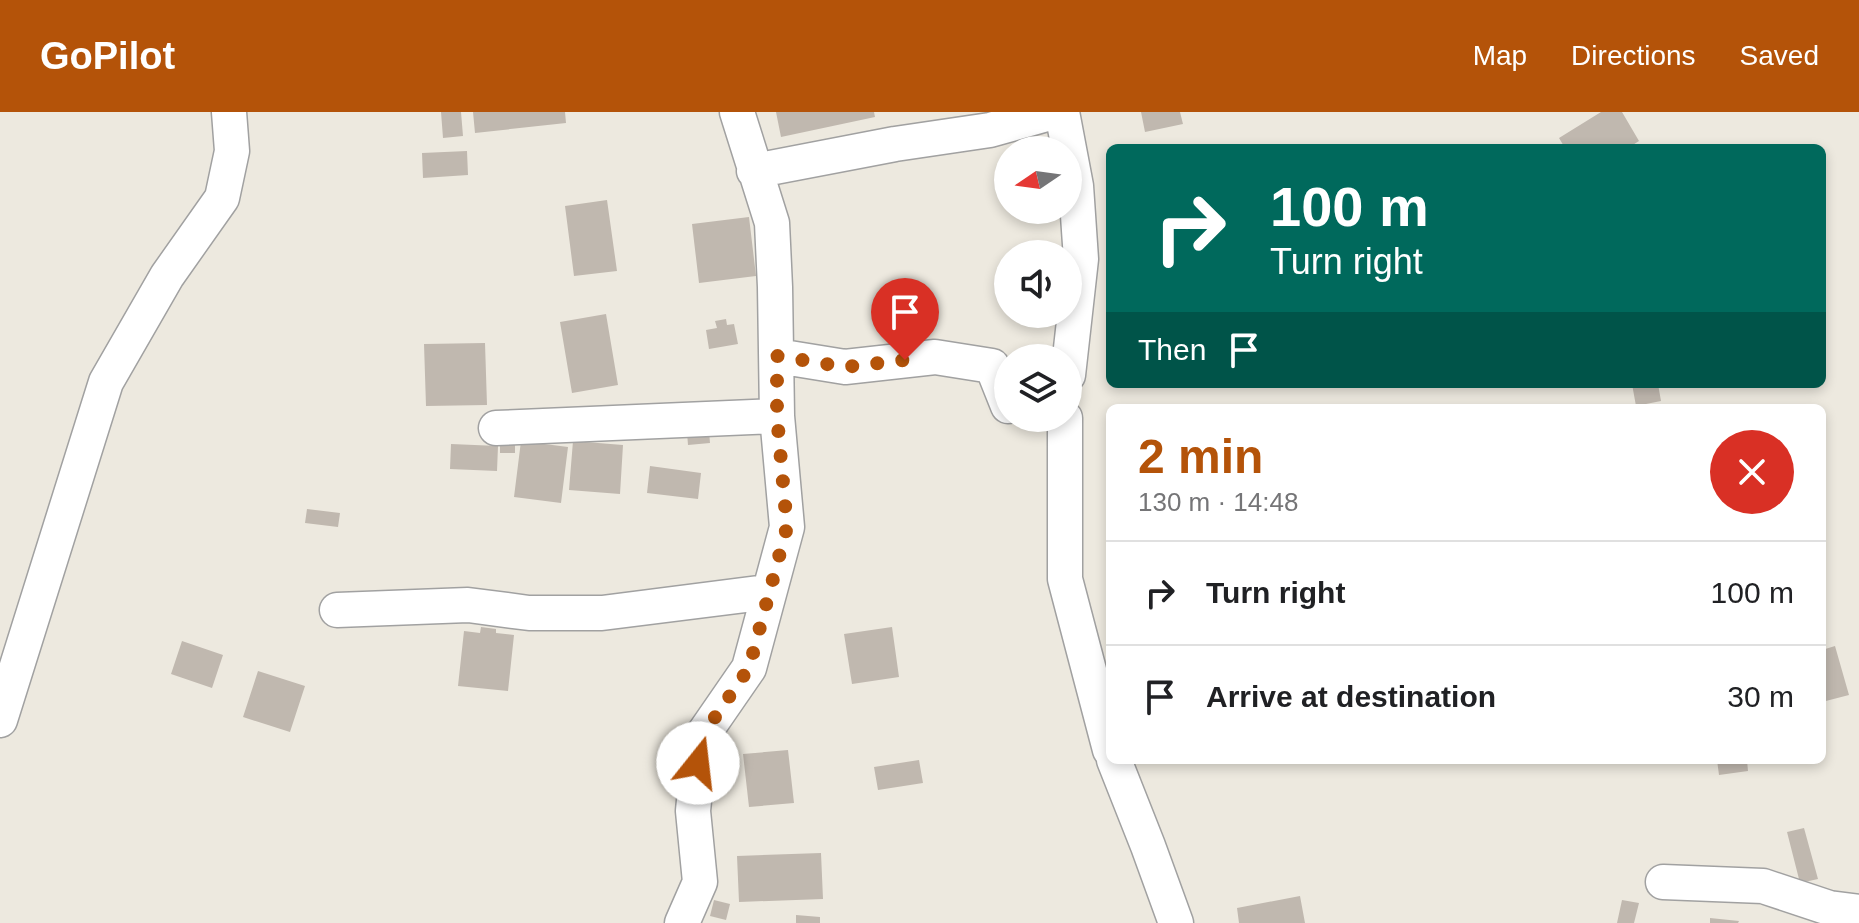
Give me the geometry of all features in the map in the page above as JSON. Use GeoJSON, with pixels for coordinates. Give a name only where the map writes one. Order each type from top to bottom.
{"type":"FeatureCollection","features":[{"type":"Feature","properties":{"kind":"street"},"geometry":{"type":"LineString","coordinates":[[0,720],[106,382],[167,276],[222,198],[232,151],[229,112]]}},
{"type":"Feature","properties":{"kind":"street"},"geometry":{"type":"LineString","coordinates":[[682,923],[700,882],[693,811],[700,739],[749,668],[787,527],[777,416],[772,223],[737,112]]}},
{"type":"Feature","properties":{"kind":"street"},"geometry":{"type":"LineString","coordinates":[[754,171],[895,144],[990,130],[1054,112]]}},
{"type":"Feature","properties":{"kind":"street"},"geometry":{"type":"LineString","coordinates":[[1062,112],[1076,186],[1081,259],[1071,344]]}},
{"type":"Feature","properties":{"kind":"street"},"geometry":{"type":"LineString","coordinates":[[777,356],[845,367],[935,357],[992,366],[994,371]]}},
{"type":"Feature","properties":{"kind":"street"},"geometry":{"type":"LineString","coordinates":[[496,428],[777,416]]}},
{"type":"Feature","properties":{"kind":"street"},"geometry":{"type":"LineString","coordinates":[[1065,432],[1065,579],[1106,735]]}},
{"type":"Feature","properties":{"kind":"street"},"geometry":{"type":"LineString","coordinates":[[337,610],[468,605],[529,613],[602,613],[768,592]]}},
{"type":"Feature","properties":{"kind":"street"},"geometry":{"type":"LineString","coordinates":[[1116,764],[1176,923]]}},
{"type":"Feature","properties":{"kind":"street"},"geometry":{"type":"LineString","coordinates":[[1663,882],[1763,886],[1786,909],[1829,908],[1859,912]]}},
{"type":"Feature","properties":{"kind":"building"},"geometry":{"type":"Polygon","coordinates":[[[441,112],[461,112],[463,136],[443,138],[441,112]]]}},
{"type":"Feature","properties":{"kind":"building"},"geometry":{"type":"Polygon","coordinates":[[[473,112],[565,112],[566,123],[475,133],[473,112]]]}},
{"type":"Feature","properties":{"kind":"building"},"geometry":{"type":"Polygon","coordinates":[[[776,112],[874,112],[875,117],[781,137],[776,112]]]}},
{"type":"Feature","properties":{"kind":"building"},"geometry":{"type":"Polygon","coordinates":[[[1141,112],[1180,112],[1183,124],[1145,132],[1141,112]]]}},
{"type":"Feature","properties":{"kind":"building"},"geometry":{"type":"Polygon","coordinates":[[[1601,112],[1622,112],[1639,141],[1634,144],[1563,144],[1559,138],[1601,112]]]}},
{"type":"Feature","properties":{"kind":"building"},"geometry":{"type":"Polygon","coordinates":[[[467,151],[468,175],[423,178],[422,153],[467,151]]]}},
{"type":"Feature","properties":{"kind":"building"},"geometry":{"type":"Polygon","coordinates":[[[607,200],[617,271],[574,276],[565,206],[607,200]]]}},
{"type":"Feature","properties":{"kind":"building"},"geometry":{"type":"Polygon","coordinates":[[[749,217],[756,276],[699,283],[692,224],[749,217]]]}},
{"type":"Feature","properties":{"kind":"building"},"geometry":{"type":"Polygon","coordinates":[[[606,314],[618,385],[572,393],[560,322],[606,314]]]}},
{"type":"Feature","properties":{"kind":"building"},"geometry":{"type":"Polygon","coordinates":[[[726,319],[727,325],[734,324],[738,344],[709,349],[706,330],[717,328],[715,321],[726,319]]]}},
{"type":"Feature","properties":{"kind":"building"},"geometry":{"type":"Polygon","coordinates":[[[485,343],[487,405],[426,406],[424,344],[485,343]]]}},
{"type":"Feature","properties":{"kind":"building"},"geometry":{"type":"Polygon","coordinates":[[[1633,388],[1659,388],[1661,401],[1636,404],[1633,388]]]}},
{"type":"Feature","properties":{"kind":"building"},"geometry":{"type":"Polygon","coordinates":[[[708,419],[710,443],[688,445],[686,420],[708,419]]]}},
{"type":"Feature","properties":{"kind":"building"},"geometry":{"type":"Polygon","coordinates":[[[500,435],[515,435],[515,453],[500,453],[500,435]]]}},
{"type":"Feature","properties":{"kind":"building"},"geometry":{"type":"Polygon","coordinates":[[[521,441],[568,447],[561,503],[514,497],[521,441]]]}},
{"type":"Feature","properties":{"kind":"building"},"geometry":{"type":"Polygon","coordinates":[[[573,441],[623,445],[620,494],[569,490],[573,441]]]}},
{"type":"Feature","properties":{"kind":"building"},"geometry":{"type":"Polygon","coordinates":[[[451,444],[498,446],[497,471],[450,469],[451,444]]]}},
{"type":"Feature","properties":{"kind":"building"},"geometry":{"type":"Polygon","coordinates":[[[650,466],[701,473],[698,499],[647,493],[650,466]]]}},
{"type":"Feature","properties":{"kind":"building"},"geometry":{"type":"Polygon","coordinates":[[[307,509],[340,513],[338,527],[305,523],[307,509]]]}},
{"type":"Feature","properties":{"kind":"building"},"geometry":{"type":"Polygon","coordinates":[[[481,627],[514,635],[508,691],[458,686],[464,631],[480,633],[481,627]]]}},
{"type":"Feature","properties":{"kind":"building"},"geometry":{"type":"Polygon","coordinates":[[[892,627],[899,677],[852,684],[844,634],[892,627]]]}},
{"type":"Feature","properties":{"kind":"building"},"geometry":{"type":"Polygon","coordinates":[[[182,641],[223,655],[212,688],[171,674],[182,641]]]}},
{"type":"Feature","properties":{"kind":"building"},"geometry":{"type":"Polygon","coordinates":[[[1835,646],[1849,695],[1826,701],[1826,649],[1835,646]]]}},
{"type":"Feature","properties":{"kind":"building"},"geometry":{"type":"Polygon","coordinates":[[[258,671],[305,686],[290,732],[243,717],[258,671]]]}},
{"type":"Feature","properties":{"kind":"building"},"geometry":{"type":"Polygon","coordinates":[[[788,750],[794,803],[749,807],[743,754],[788,750]]]}},
{"type":"Feature","properties":{"kind":"building"},"geometry":{"type":"Polygon","coordinates":[[[919,760],[923,783],[878,790],[874,767],[919,760]]]}},
{"type":"Feature","properties":{"kind":"building"},"geometry":{"type":"Polygon","coordinates":[[[1718,764],[1747,764],[1748,771],[1719,775],[1718,764]]]}},
{"type":"Feature","properties":{"kind":"building"},"geometry":{"type":"Polygon","coordinates":[[[1804,828],[1818,879],[1800,883],[1787,832],[1804,828]]]}},
{"type":"Feature","properties":{"kind":"building"},"geometry":{"type":"Polygon","coordinates":[[[821,853],[823,899],[739,902],[737,856],[821,853]]]}},
{"type":"Feature","properties":{"kind":"building"},"geometry":{"type":"Polygon","coordinates":[[[1300,896],[1305,923],[1239,923],[1237,908],[1300,896]]]}},
{"type":"Feature","properties":{"kind":"building"},"geometry":{"type":"Polygon","coordinates":[[[714,900],[730,904],[726,920],[710,916],[714,900]]]}},
{"type":"Feature","properties":{"kind":"building"},"geometry":{"type":"Polygon","coordinates":[[[1622,900],[1639,903],[1634,923],[1617,923],[1622,900]]]}},
{"type":"Feature","properties":{"kind":"building"},"geometry":{"type":"Polygon","coordinates":[[[796,915],[820,917],[820,923],[796,923],[796,915]]]}},
{"type":"Feature","properties":{"kind":"building"},"geometry":{"type":"Polygon","coordinates":[[[1710,918],[1739,921],[1710,923],[1710,918]]]}},
{"type":"Feature","properties":{"kind":"route"},"geometry":{"type":"LineString","coordinates":[[698,763],[700,739],[749,668],[787,527],[777,416],[777,356],[845,367],[905,360]]}}]}
